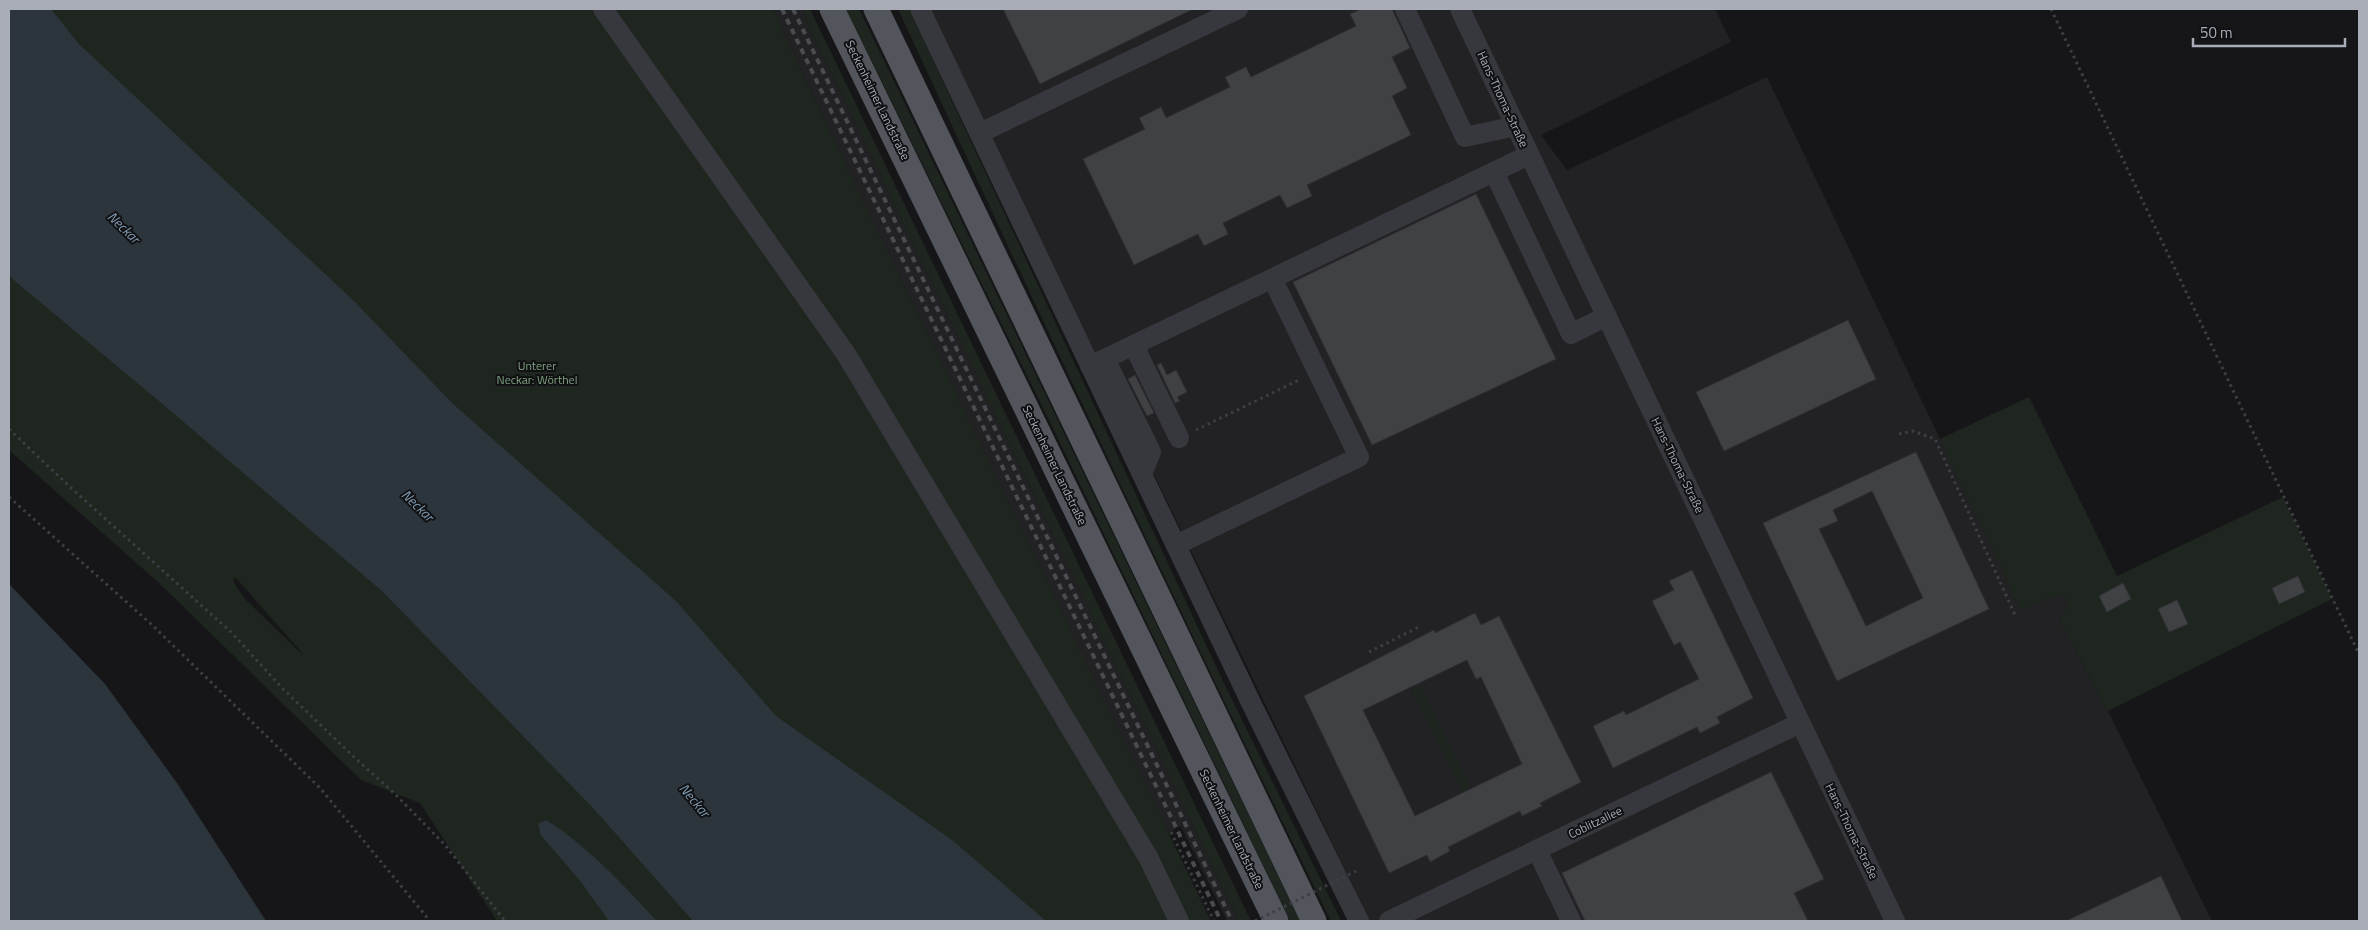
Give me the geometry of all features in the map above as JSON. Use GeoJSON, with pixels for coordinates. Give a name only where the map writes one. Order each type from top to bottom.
{"type":"FeatureCollection","features":[{"type":"Feature","properties":{"kind":"main road","name":"Seckenheimer Landstraße"},"geometry":{"type":"LineString","coordinates":[[832,9],[1276,921]]}},
{"type":"Feature","properties":{"kind":"main road"},"geometry":{"type":"LineString","coordinates":[[876,9],[1314,921]]}},
{"type":"Feature","properties":{"kind":"street"},"geometry":{"type":"LineString","coordinates":[[603,9],[846,354],[1148,857],[1179,921]]}},
{"type":"Feature","properties":{"kind":"street"},"geometry":{"type":"LineString","coordinates":[[920,9],[980,133],[1098,363],[1142,474],[1254,708],[1360,921]]}},
{"type":"Feature","properties":{"kind":"street"},"geometry":{"type":"LineString","coordinates":[[980,133],[1238,9]]}},
{"type":"Feature","properties":{"kind":"street"},"geometry":{"type":"LineString","coordinates":[[1405,9],[1465,137],[1516,126]]}},
{"type":"Feature","properties":{"kind":"street","name":"Hans-Thoma-Straße"},"geometry":{"type":"LineString","coordinates":[[1460,9],[1895,921]]}},
{"type":"Feature","properties":{"kind":"street"},"geometry":{"type":"LineString","coordinates":[[1098,363],[1530,155]]}},
{"type":"Feature","properties":{"kind":"street"},"geometry":{"type":"LineString","coordinates":[[1494,172],[1571,334],[1607,316]]}},
{"type":"Feature","properties":{"kind":"street"},"geometry":{"type":"LineString","coordinates":[[1176,545],[1358,457],[1273,280]]}},
{"type":"Feature","properties":{"kind":"street"},"geometry":{"type":"LineString","coordinates":[[1134,346],[1179,438]]}},
{"type":"Feature","properties":{"kind":"street","name":"Coblitzallee"},"geometry":{"type":"LineString","coordinates":[[1389,921],[1800,723]]}},
{"type":"Feature","properties":{"kind":"street"},"geometry":{"type":"LineString","coordinates":[[1536,850],[1571,921]]}},
{"type":"Feature","properties":{"kind":"path"},"geometry":{"type":"LineString","coordinates":[[2051,9],[2359,654]]}},
{"type":"Feature","properties":{"kind":"path"},"geometry":{"type":"LineString","coordinates":[[1179,438],[1317,372]]}},
{"type":"Feature","properties":{"kind":"path"},"geometry":{"type":"LineString","coordinates":[[9,428],[70,488],[231,632],[283,689],[395,794],[445,845],[506,921]]}},
{"type":"Feature","properties":{"kind":"path"},"geometry":{"type":"LineString","coordinates":[[1899,434],[1913,431],[1935,439],[2016,617]]}},
{"type":"Feature","properties":{"kind":"path"},"geometry":{"type":"LineString","coordinates":[[9,497],[151,624],[320,788],[430,921]]}},
{"type":"Feature","properties":{"kind":"path"},"geometry":{"type":"LineString","coordinates":[[1369,652],[1419,627]]}},
{"type":"Feature","properties":{"kind":"path"},"geometry":{"type":"LineString","coordinates":[[1170,832],[1214,921]]}},
{"type":"Feature","properties":{"kind":"path"},"geometry":{"type":"LineString","coordinates":[[1254,921],[1356,871]]}},
{"type":"Feature","properties":{"kind":"shaded area"},"geometry":{"type":"Polygon","coordinates":[[[773,9],[802,9],[1239,921],[1227,921],[1181,826],[1168,833],[823,117],[773,9]]]}},
{"type":"Feature","properties":{"kind":"shaded area"},"geometry":{"type":"Polygon","coordinates":[[[929,9],[1715,9],[1731,42],[1541,135],[1567,170],[1767,77],[1940,439],[2029,397],[2117,576],[2060,622],[2108,711],[2212,921],[1370,921],[929,9]]]}},
{"type":"Feature","properties":{"kind":"green space","name":"Unterer Neckar: Wörthel"},"geometry":{"type":"Polygon","coordinates":[[[9,9],[773,9],[823,117],[1211,921],[497,921],[420,803],[361,780],[159,583],[9,450],[9,9]],[[235,577],[233,581],[244,598],[303,654],[235,577]]]}},
{"type":"Feature","properties":{"kind":"green space"},"geometry":{"type":"Polygon","coordinates":[[[802,9],[810,9],[1251,921],[1239,921],[802,9]]]}},
{"type":"Feature","properties":{"kind":"green space"},"geometry":{"type":"Polygon","coordinates":[[[846,9],[859,9],[1300,921],[1290,921],[1051,424],[846,9]]]}},
{"type":"Feature","properties":{"kind":"green space"},"geometry":{"type":"Polygon","coordinates":[[[898,9],[909,9],[1223,681],[1341,921],[1331,921],[1276,808],[1004,238],[898,9]]]}},
{"type":"Feature","properties":{"kind":"green space"},"geometry":{"type":"Polygon","coordinates":[[[2029,397],[2117,576],[2283,497],[2332,599],[2108,711],[2060,622],[2068,601],[2064,593],[2021,610],[1940,439],[2029,397]]]}},
{"type":"Feature","properties":{"kind":"green space"},"geometry":{"type":"Polygon","coordinates":[[[1418,683],[1470,788],[1463,792],[1411,687],[1418,683]]]}},
{"type":"Feature","properties":{"kind":"water","name":"Neckar"},"geometry":{"type":"Polygon","coordinates":[[[9,9],[51,9],[79,44],[354,301],[452,403],[676,601],[776,716],[952,840],[1046,921],[693,921],[594,809],[382,591],[9,276],[9,9]]]}},
{"type":"Feature","properties":{"kind":"water"},"geometry":{"type":"Polygon","coordinates":[[[9,584],[105,684],[177,783],[266,921],[9,921],[9,584]]]}},
{"type":"Feature","properties":{"kind":"water"},"geometry":{"type":"Polygon","coordinates":[[[546,820],[591,854],[657,921],[609,921],[581,882],[541,835],[538,824],[546,820]]]}},
{"type":"Feature","properties":{"kind":"building"},"geometry":{"type":"Polygon","coordinates":[[[1003,9],[1193,9],[1040,84],[1003,9]]]}},
{"type":"Feature","properties":{"kind":"building"},"geometry":{"type":"Polygon","coordinates":[[[1361,9],[1392,9],[1410,48],[1392,57],[1407,88],[1392,96],[1411,135],[1307,185],[1312,196],[1287,208],[1280,195],[1223,223],[1228,234],[1204,246],[1198,234],[1134,265],[1083,159],[1145,129],[1139,118],[1161,107],[1166,118],[1230,87],[1225,77],[1246,67],[1251,77],[1356,26],[1350,14],[1361,9]]]}},
{"type":"Feature","properties":{"kind":"building"},"geometry":{"type":"Polygon","coordinates":[[[1476,194],[1556,359],[1372,445],[1293,282],[1476,194]]]}},
{"type":"Feature","properties":{"kind":"building"},"geometry":{"type":"Polygon","coordinates":[[[1848,320],[1876,379],[1724,451],[1696,392],[1848,320]]]}},
{"type":"Feature","properties":{"kind":"building"},"geometry":{"type":"Polygon","coordinates":[[[1161,363],[1167,375],[1176,370],[1187,392],[1177,397],[1180,401],[1175,403],[1157,365],[1161,363]]]}},
{"type":"Feature","properties":{"kind":"building"},"geometry":{"type":"Polygon","coordinates":[[[1135,375],[1154,413],[1147,416],[1128,379],[1135,375]]]}},
{"type":"Feature","properties":{"kind":"building"},"geometry":{"type":"Polygon","coordinates":[[[1916,452],[1989,609],[1837,681],[1763,523],[1916,452]],[[1872,491],[1833,510],[1838,521],[1819,529],[1866,626],[1923,598],[1872,491]]]}},
{"type":"Feature","properties":{"kind":"building"},"geometry":{"type":"Polygon","coordinates":[[[1692,570],[1753,698],[1717,717],[1720,723],[1700,733],[1697,727],[1613,768],[1593,726],[1624,711],[1626,715],[1699,679],[1680,642],[1674,645],[1652,601],[1674,590],[1669,581],[1692,570]]]}},
{"type":"Feature","properties":{"kind":"building"},"geometry":{"type":"Polygon","coordinates":[[[2298,576],[2305,592],[2279,604],[2272,588],[2298,576]]]}},
{"type":"Feature","properties":{"kind":"building"},"geometry":{"type":"Polygon","coordinates":[[[2123,583],[2131,599],[2107,612],[2099,596],[2123,583]]]}},
{"type":"Feature","properties":{"kind":"building"},"geometry":{"type":"Polygon","coordinates":[[[2177,600],[2188,624],[2169,632],[2158,609],[2177,600]]]}},
{"type":"Feature","properties":{"kind":"building"},"geometry":{"type":"Polygon","coordinates":[[[1475,613],[1481,625],[1499,616],[1581,782],[1540,803],[1542,806],[1522,816],[1520,811],[1448,847],[1450,851],[1430,862],[1427,855],[1389,873],[1304,696],[1434,630],[1435,633],[1475,613]],[[1467,660],[1363,710],[1415,816],[1522,764],[1481,677],[1476,679],[1467,660]]]}},
{"type":"Feature","properties":{"kind":"building"},"geometry":{"type":"Polygon","coordinates":[[[1771,772],[1824,879],[1794,893],[1808,921],[1585,921],[1562,873],[1771,772]]]}},
{"type":"Feature","properties":{"kind":"building"},"geometry":{"type":"Polygon","coordinates":[[[2161,876],[2182,921],[2066,921],[2161,876]]]}},
{"type":"Feature","properties":{"kind":"railway"},"geometry":{"type":"LineString","coordinates":[[782,9],[1221,921]]}},
{"type":"Feature","properties":{"kind":"railway"},"geometry":{"type":"LineString","coordinates":[[793,9],[1232,921]]}}]}
